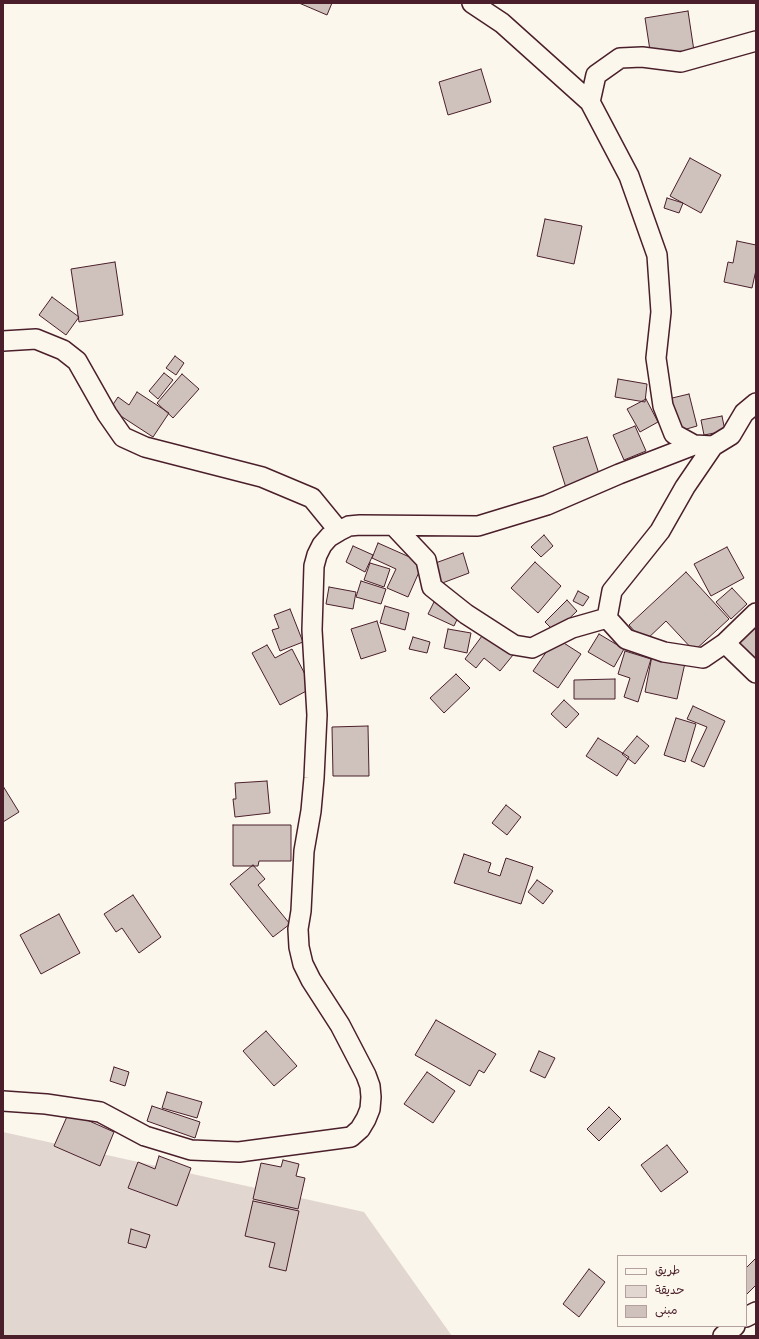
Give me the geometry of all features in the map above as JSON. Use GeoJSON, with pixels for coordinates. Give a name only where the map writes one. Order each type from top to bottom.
{"type":"FeatureCollection","features":[{"type":"Feature","properties":{"kind":"street"},"geometry":{"type":"LineString","coordinates":[[472,3],[502,23],[590,102],[629,176],[657,255],[661,312],[656,358],[663,406],[674,434],[694,445]]}},
{"type":"Feature","properties":{"kind":"street"},"geometry":{"type":"LineString","coordinates":[[590,102],[596,75],[620,58],[642,57],[681,62],[756,41]]}},
{"type":"Feature","properties":{"kind":"street"},"geometry":{"type":"LineString","coordinates":[[3,341],[36,339],[63,350],[76,361],[123,437],[145,447],[262,477],[312,498],[338,531]]}},
{"type":"Feature","properties":{"kind":"street"},"geometry":{"type":"LineString","coordinates":[[607,618],[612,591],[660,531],[685,486],[713,446],[731,435],[744,413],[756,403]]}},
{"type":"Feature","properties":{"kind":"street"},"geometry":{"type":"LineString","coordinates":[[3,1101],[46,1104],[100,1112],[145,1136],[191,1150],[239,1152],[351,1137],[360,1129],[370,1108],[370,1086],[366,1075],[340,1025],[311,980],[299,947],[298,929],[301,911],[304,851],[311,811],[317,715],[312,630],[314,566],[322,545],[329,537],[349,526],[478,526],[547,505],[619,474],[694,445],[713,446]]}},
{"type":"Feature","properties":{"kind":"street"},"geometry":{"type":"LineString","coordinates":[[394,526],[426,560],[432,587],[466,614],[514,645],[532,648],[572,628],[607,618]]}},
{"type":"Feature","properties":{"kind":"street"},"geometry":{"type":"LineString","coordinates":[[607,618],[626,639],[664,652],[703,658],[725,643],[756,613]]}},
{"type":"Feature","properties":{"kind":"street"},"geometry":{"type":"LineString","coordinates":[[725,643],[756,673]]}},
{"type":"Feature","properties":{"kind":"street"},"geometry":{"type":"LineString","coordinates":[[747,1316],[756,1312]]}},
{"type":"Feature","properties":{"kind":"street"},"geometry":{"type":"LineString","coordinates":[[723,1336],[734,1327]]}},
{"type":"Feature","properties":{"kind":"green space"},"geometry":{"type":"Polygon","coordinates":[[[3,1132],[364,1212],[452,1336],[3,1336],[3,1132]]]}},
{"type":"Feature","properties":{"kind":"building"},"geometry":{"type":"Polygon","coordinates":[[[299,3],[332,3],[327,15],[299,3]]]}},
{"type":"Feature","properties":{"kind":"building"},"geometry":{"type":"Polygon","coordinates":[[[688,11],[694,51],[651,57],[645,18],[688,11]]]}},
{"type":"Feature","properties":{"kind":"building"},"geometry":{"type":"Polygon","coordinates":[[[481,69],[491,102],[448,115],[439,82],[481,69]]]}},
{"type":"Feature","properties":{"kind":"building"},"geometry":{"type":"Polygon","coordinates":[[[690,158],[721,175],[701,213],[670,196],[690,158]]]}},
{"type":"Feature","properties":{"kind":"building"},"geometry":{"type":"Polygon","coordinates":[[[667,198],[683,203],[679,213],[664,208],[667,198]]]}},
{"type":"Feature","properties":{"kind":"building"},"geometry":{"type":"Polygon","coordinates":[[[545,219],[582,226],[574,264],[537,256],[545,219]]]}},
{"type":"Feature","properties":{"kind":"building"},"geometry":{"type":"Polygon","coordinates":[[[737,241],[756,245],[756,270],[752,288],[724,282],[728,262],[733,263],[737,241]]]}},
{"type":"Feature","properties":{"kind":"building"},"geometry":{"type":"Polygon","coordinates":[[[115,262],[123,315],[79,322],[71,269],[115,262]]]}},
{"type":"Feature","properties":{"kind":"building"},"geometry":{"type":"Polygon","coordinates":[[[52,297],[79,317],[66,335],[39,315],[52,297]]]}},
{"type":"Feature","properties":{"kind":"building"},"geometry":{"type":"Polygon","coordinates":[[[175,356],[184,363],[176,375],[166,368],[175,356]]]}},
{"type":"Feature","properties":{"kind":"building"},"geometry":{"type":"Polygon","coordinates":[[[164,373],[173,380],[158,399],[149,391],[164,373]]]}},
{"type":"Feature","properties":{"kind":"building"},"geometry":{"type":"Polygon","coordinates":[[[182,374],[199,389],[173,418],[157,403],[182,374]]]}},
{"type":"Feature","properties":{"kind":"building"},"geometry":{"type":"Polygon","coordinates":[[[618,379],[647,384],[645,402],[615,397],[618,379]]]}},
{"type":"Feature","properties":{"kind":"building"},"geometry":{"type":"Polygon","coordinates":[[[137,392],[169,413],[153,437],[110,409],[118,397],[129,405],[137,392]]]}},
{"type":"Feature","properties":{"kind":"building"},"geometry":{"type":"Polygon","coordinates":[[[689,394],[697,426],[676,432],[668,399],[689,394]]]}},
{"type":"Feature","properties":{"kind":"building"},"geometry":{"type":"Polygon","coordinates":[[[646,399],[658,422],[640,432],[627,409],[646,399]]]}},
{"type":"Feature","properties":{"kind":"building"},"geometry":{"type":"Polygon","coordinates":[[[722,416],[725,431],[704,435],[701,420],[722,416]]]}},
{"type":"Feature","properties":{"kind":"building"},"geometry":{"type":"Polygon","coordinates":[[[635,426],[646,451],[624,460],[613,435],[635,426]]]}},
{"type":"Feature","properties":{"kind":"building"},"geometry":{"type":"Polygon","coordinates":[[[587,437],[601,480],[567,491],[553,447],[587,437]]]}},
{"type":"Feature","properties":{"kind":"building"},"geometry":{"type":"Polygon","coordinates":[[[544,535],[553,546],[541,557],[531,547],[544,535]]]}},
{"type":"Feature","properties":{"kind":"building"},"geometry":{"type":"Polygon","coordinates":[[[378,543],[423,563],[408,597],[387,588],[396,569],[372,558],[378,543]]]}},
{"type":"Feature","properties":{"kind":"building"},"geometry":{"type":"Polygon","coordinates":[[[353,546],[373,555],[365,572],[346,562],[353,546]]]}},
{"type":"Feature","properties":{"kind":"building"},"geometry":{"type":"Polygon","coordinates":[[[727,547],[744,578],[711,596],[694,564],[727,547]]]}},
{"type":"Feature","properties":{"kind":"building"},"geometry":{"type":"Polygon","coordinates":[[[463,553],[469,573],[437,585],[430,565],[463,553]]]}},
{"type":"Feature","properties":{"kind":"building"},"geometry":{"type":"Polygon","coordinates":[[[535,562],[561,586],[538,613],[511,588],[535,562]]]}},
{"type":"Feature","properties":{"kind":"building"},"geometry":{"type":"Polygon","coordinates":[[[370,563],[390,569],[384,587],[364,580],[370,563]]]}},
{"type":"Feature","properties":{"kind":"building"},"geometry":{"type":"Polygon","coordinates":[[[686,572],[729,619],[694,651],[666,621],[644,642],[629,625],[686,572]]]}},
{"type":"Feature","properties":{"kind":"building"},"geometry":{"type":"Polygon","coordinates":[[[361,581],[386,589],[381,604],[356,597],[361,581]]]}},
{"type":"Feature","properties":{"kind":"building"},"geometry":{"type":"Polygon","coordinates":[[[329,587],[356,592],[353,609],[326,604],[329,587]]]}},
{"type":"Feature","properties":{"kind":"building"},"geometry":{"type":"Polygon","coordinates":[[[732,588],[747,604],[731,619],[716,602],[732,588]]]}},
{"type":"Feature","properties":{"kind":"building"},"geometry":{"type":"Polygon","coordinates":[[[578,591],[589,597],[583,606],[573,601],[578,591]]]}},
{"type":"Feature","properties":{"kind":"building"},"geometry":{"type":"Polygon","coordinates":[[[567,600],[577,611],[555,632],[545,622],[567,600]]]}},
{"type":"Feature","properties":{"kind":"building"},"geometry":{"type":"Polygon","coordinates":[[[434,602],[460,613],[454,626],[428,614],[434,602]]]}},
{"type":"Feature","properties":{"kind":"building"},"geometry":{"type":"Polygon","coordinates":[[[385,606],[409,613],[405,630],[380,623],[385,606]]]}},
{"type":"Feature","properties":{"kind":"building"},"geometry":{"type":"Polygon","coordinates":[[[290,609],[303,642],[280,651],[272,630],[279,628],[274,615],[290,609]]]}},
{"type":"Feature","properties":{"kind":"building"},"geometry":{"type":"Polygon","coordinates":[[[377,621],[386,651],[361,659],[351,629],[377,621]]]}},
{"type":"Feature","properties":{"kind":"building"},"geometry":{"type":"Polygon","coordinates":[[[756,627],[756,657],[752,661],[737,646],[756,627]]]}},
{"type":"Feature","properties":{"kind":"building"},"geometry":{"type":"Polygon","coordinates":[[[448,629],[471,633],[467,653],[444,648],[448,629]]]}},
{"type":"Feature","properties":{"kind":"building"},"geometry":{"type":"Polygon","coordinates":[[[599,634],[624,649],[614,667],[588,652],[599,634]]]}},
{"type":"Feature","properties":{"kind":"building"},"geometry":{"type":"Polygon","coordinates":[[[482,636],[485,639],[488,636],[513,655],[500,671],[484,658],[476,668],[465,659],[482,636]]]}},
{"type":"Feature","properties":{"kind":"building"},"geometry":{"type":"Polygon","coordinates":[[[413,637],[430,642],[427,653],[409,649],[413,637]]]}},
{"type":"Feature","properties":{"kind":"building"},"geometry":{"type":"Polygon","coordinates":[[[556,638],[581,654],[558,688],[533,671],[556,638]]]}},
{"type":"Feature","properties":{"kind":"building"},"geometry":{"type":"Polygon","coordinates":[[[267,645],[275,658],[292,649],[312,688],[280,705],[252,653],[267,645]]]}},
{"type":"Feature","properties":{"kind":"building"},"geometry":{"type":"Polygon","coordinates":[[[625,651],[651,659],[638,702],[624,697],[630,678],[618,674],[625,651]]]}},
{"type":"Feature","properties":{"kind":"building"},"geometry":{"type":"Polygon","coordinates":[[[652,656],[685,663],[677,699],[645,692],[652,656]]]}},
{"type":"Feature","properties":{"kind":"building"},"geometry":{"type":"Polygon","coordinates":[[[456,674],[470,688],[444,713],[430,698],[456,674]]]}},
{"type":"Feature","properties":{"kind":"building"},"geometry":{"type":"Polygon","coordinates":[[[615,679],[615,699],[574,699],[574,680],[615,679]]]}},
{"type":"Feature","properties":{"kind":"building"},"geometry":{"type":"Polygon","coordinates":[[[564,700],[579,714],[566,728],[551,714],[564,700]]]}},
{"type":"Feature","properties":{"kind":"building"},"geometry":{"type":"Polygon","coordinates":[[[693,706],[725,721],[704,767],[691,761],[707,727],[687,719],[693,706]]]}},
{"type":"Feature","properties":{"kind":"building"},"geometry":{"type":"Polygon","coordinates":[[[676,718],[696,724],[685,762],[664,755],[676,718]]]}},
{"type":"Feature","properties":{"kind":"building"},"geometry":{"type":"Polygon","coordinates":[[[368,726],[369,776],[333,776],[332,727],[368,726]]]}},
{"type":"Feature","properties":{"kind":"building"},"geometry":{"type":"Polygon","coordinates":[[[637,736],[649,746],[635,764],[622,754],[637,736]]]}},
{"type":"Feature","properties":{"kind":"building"},"geometry":{"type":"Polygon","coordinates":[[[598,738],[629,757],[617,776],[586,756],[598,738]]]}},
{"type":"Feature","properties":{"kind":"building"},"geometry":{"type":"Polygon","coordinates":[[[267,781],[270,813],[235,817],[233,799],[236,799],[235,783],[267,781]]]}},
{"type":"Feature","properties":{"kind":"building"},"geometry":{"type":"Polygon","coordinates":[[[3,786],[19,812],[3,822],[3,786]]]}},
{"type":"Feature","properties":{"kind":"building"},"geometry":{"type":"Polygon","coordinates":[[[506,805],[521,817],[507,835],[492,823],[506,805]]]}},
{"type":"Feature","properties":{"kind":"building"},"geometry":{"type":"Polygon","coordinates":[[[233,825],[291,825],[291,861],[259,861],[258,866],[233,866],[233,825]]]}},
{"type":"Feature","properties":{"kind":"building"},"geometry":{"type":"Polygon","coordinates":[[[464,854],[491,863],[488,872],[500,876],[506,858],[533,867],[521,904],[454,883],[464,854]]]}},
{"type":"Feature","properties":{"kind":"building"},"geometry":{"type":"Polygon","coordinates":[[[253,865],[265,879],[258,885],[290,924],[273,937],[230,884],[253,865]]]}},
{"type":"Feature","properties":{"kind":"building"},"geometry":{"type":"Polygon","coordinates":[[[537,880],[553,891],[543,904],[528,892],[537,880]]]}},
{"type":"Feature","properties":{"kind":"building"},"geometry":{"type":"Polygon","coordinates":[[[133,895],[161,937],[139,953],[122,928],[116,932],[104,914],[133,895]]]}},
{"type":"Feature","properties":{"kind":"building"},"geometry":{"type":"Polygon","coordinates":[[[59,914],[80,953],[41,974],[20,935],[59,914]]]}},
{"type":"Feature","properties":{"kind":"building"},"geometry":{"type":"Polygon","coordinates":[[[436,1020],[496,1054],[484,1073],[479,1070],[470,1086],[415,1055],[436,1020]]]}},
{"type":"Feature","properties":{"kind":"building"},"geometry":{"type":"Polygon","coordinates":[[[266,1031],[297,1066],[274,1086],[243,1051],[266,1031]]]}},
{"type":"Feature","properties":{"kind":"building"},"geometry":{"type":"Polygon","coordinates":[[[539,1051],[555,1058],[545,1078],[530,1071],[539,1051]]]}},
{"type":"Feature","properties":{"kind":"building"},"geometry":{"type":"Polygon","coordinates":[[[114,1067],[129,1072],[125,1086],[110,1081],[114,1067]]]}},
{"type":"Feature","properties":{"kind":"building"},"geometry":{"type":"Polygon","coordinates":[[[427,1072],[455,1091],[433,1123],[404,1104],[427,1072]]]}},
{"type":"Feature","properties":{"kind":"building"},"geometry":{"type":"Polygon","coordinates":[[[167,1092],[202,1102],[197,1118],[162,1108],[167,1092]]]}},
{"type":"Feature","properties":{"kind":"building"},"geometry":{"type":"Polygon","coordinates":[[[152,1106],[200,1122],[195,1138],[147,1121],[152,1106]]]}},
{"type":"Feature","properties":{"kind":"building"},"geometry":{"type":"Polygon","coordinates":[[[609,1107],[621,1119],[599,1141],[587,1129],[609,1107]]]}},
{"type":"Feature","properties":{"kind":"building"},"geometry":{"type":"Polygon","coordinates":[[[69,1112],[114,1132],[100,1166],[54,1146],[69,1112]]]}},
{"type":"Feature","properties":{"kind":"building"},"geometry":{"type":"Polygon","coordinates":[[[667,1145],[688,1172],[661,1192],[641,1165],[667,1145]]]}},
{"type":"Feature","properties":{"kind":"building"},"geometry":{"type":"Polygon","coordinates":[[[159,1156],[191,1168],[177,1206],[128,1188],[138,1162],[155,1169],[159,1156]]]}},
{"type":"Feature","properties":{"kind":"building"},"geometry":{"type":"Polygon","coordinates":[[[283,1160],[299,1164],[296,1176],[305,1178],[298,1209],[253,1199],[261,1163],[281,1167],[283,1160]]]}},
{"type":"Feature","properties":{"kind":"building"},"geometry":{"type":"Polygon","coordinates":[[[253,1201],[299,1211],[286,1271],[269,1267],[275,1243],[245,1236],[253,1201]]]}},
{"type":"Feature","properties":{"kind":"building"},"geometry":{"type":"Polygon","coordinates":[[[131,1229],[150,1235],[146,1248],[128,1243],[131,1229]]]}},
{"type":"Feature","properties":{"kind":"building"},"geometry":{"type":"Polygon","coordinates":[[[756,1258],[756,1285],[747,1294],[747,1267],[756,1258]]]}},
{"type":"Feature","properties":{"kind":"building"},"geometry":{"type":"Polygon","coordinates":[[[589,1269],[605,1282],[579,1317],[563,1304],[589,1269]]]}}]}
